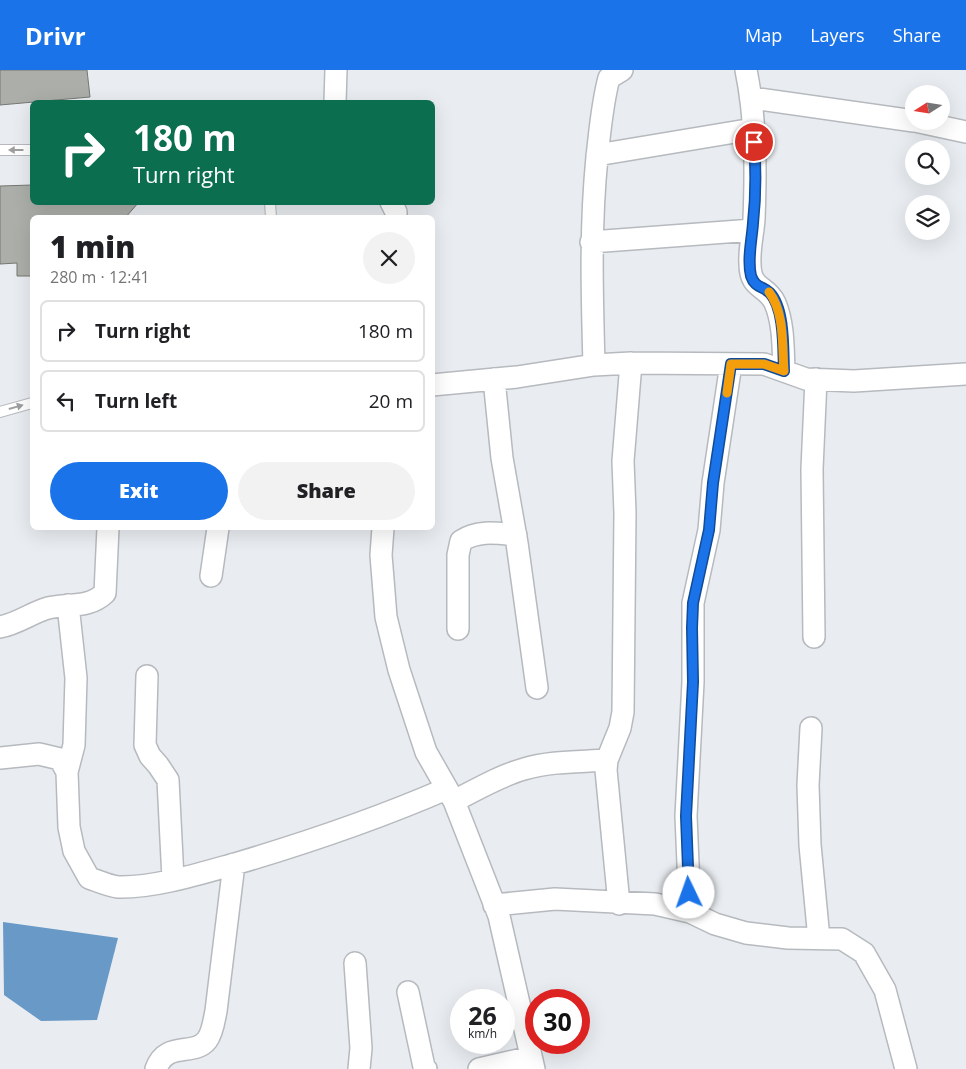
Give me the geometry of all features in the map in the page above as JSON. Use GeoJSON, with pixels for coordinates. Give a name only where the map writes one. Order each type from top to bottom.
{"type":"FeatureCollection","features":[{"type":"Feature","properties":{"kind":"street"},"geometry":{"type":"LineString","coordinates":[[335,100],[336,70]]}},
{"type":"Feature","properties":{"kind":"street"},"geometry":{"type":"LineString","coordinates":[[594,365],[591,242],[597,155],[600,124],[609,78],[622,70]]}},
{"type":"Feature","properties":{"kind":"street"},"geometry":{"type":"LineString","coordinates":[[746,70],[752,98],[755,156],[750,264],[752,278],[758,287],[770,293],[776,304],[781,323],[784,371]]}},
{"type":"Feature","properties":{"kind":"street"},"geometry":{"type":"LineString","coordinates":[[752,98],[905,120]]}},
{"type":"Feature","properties":{"kind":"street"},"geometry":{"type":"LineString","coordinates":[[597,155],[754,129]]}},
{"type":"Feature","properties":{"kind":"street"},"geometry":{"type":"LineString","coordinates":[[950,129],[966,132]]}},
{"type":"Feature","properties":{"kind":"street"},"geometry":{"type":"LineString","coordinates":[[591,242],[753,230]]}},
{"type":"Feature","properties":{"kind":"street"},"geometry":{"type":"LineString","coordinates":[[619,904],[606,770],[607,760],[620,728],[622,712],[624,461],[631,363]]}},
{"type":"Feature","properties":{"kind":"street"},"geometry":{"type":"LineString","coordinates":[[435,386],[594,365],[631,363],[764,364],[806,379],[854,382],[966,374]]}},
{"type":"Feature","properties":{"kind":"street"},"geometry":{"type":"LineString","coordinates":[[690,912],[686,816],[693,682],[693,603],[709,530],[713,483],[731,364]]}},
{"type":"Feature","properties":{"kind":"street"},"geometry":{"type":"LineString","coordinates":[[494,379],[502,458],[516,535],[537,688]]}},
{"type":"Feature","properties":{"kind":"street"},"geometry":{"type":"LineString","coordinates":[[814,637],[812,469],[816,379]]}},
{"type":"Feature","properties":{"kind":"street"},"geometry":{"type":"LineString","coordinates":[[0,627],[11,625],[36,612],[50,608],[97,600],[105,592],[108,530]]}},
{"type":"Feature","properties":{"kind":"street"},"geometry":{"type":"LineString","coordinates":[[211,576],[218,530]]}},
{"type":"Feature","properties":{"kind":"street"},"geometry":{"type":"LineString","coordinates":[[383,530],[381,555],[386,617],[399,670],[426,752],[450,795],[499,916],[532,1063],[479,1069]]}},
{"type":"Feature","properties":{"kind":"street"},"geometry":{"type":"LineString","coordinates":[[458,628],[458,555],[461,542],[470,536],[487,533],[516,535]]}},
{"type":"Feature","properties":{"kind":"street"},"geometry":{"type":"LineString","coordinates":[[68,605],[76,678],[74,745],[67,772],[70,835],[74,851],[89,878],[116,887],[148,885],[204,873],[294,846],[525,769],[556,764],[607,760]]}},
{"type":"Feature","properties":{"kind":"street"},"geometry":{"type":"LineString","coordinates":[[147,676],[145,745],[150,756],[168,780],[173,879]]}},
{"type":"Feature","properties":{"kind":"street"},"geometry":{"type":"LineString","coordinates":[[811,728],[808,785],[810,845],[820,939]]}},
{"type":"Feature","properties":{"kind":"street"},"geometry":{"type":"LineString","coordinates":[[0,758],[39,754],[60,760],[67,772]]}},
{"type":"Feature","properties":{"kind":"street"},"geometry":{"type":"LineString","coordinates":[[156,1069],[159,1060],[165,1054],[199,1046],[206,1042],[211,1034],[216,1010],[234,864]]}},
{"type":"Feature","properties":{"kind":"street"},"geometry":{"type":"LineString","coordinates":[[494,905],[555,899],[619,904],[654,904],[690,912],[715,924],[746,933],[788,938],[842,939],[864,953],[885,990],[906,1069]]}},
{"type":"Feature","properties":{"kind":"street"},"geometry":{"type":"LineString","coordinates":[[355,963],[361,1048],[359,1069]]}},
{"type":"Feature","properties":{"kind":"street"},"geometry":{"type":"LineString","coordinates":[[408,992],[426,1069]]}},
{"type":"Feature","properties":{"kind":"lane"},"geometry":{"type":"LineString","coordinates":[[0,150],[30,150]]}},
{"type":"Feature","properties":{"kind":"lane"},"geometry":{"type":"LineString","coordinates":[[0,412],[30,404]]}},
{"type":"Feature","properties":{"kind":"water"},"geometry":{"type":"Polygon","coordinates":[[[3,922],[118,938],[97,1020],[41,1021],[4,995],[3,922]]]}},
{"type":"Feature","properties":{"kind":"building"},"geometry":{"type":"Polygon","coordinates":[[[0,70],[87,70],[90,97],[30,100],[30,102],[0,105],[0,70]]]}},
{"type":"Feature","properties":{"kind":"building"},"geometry":{"type":"Polygon","coordinates":[[[30,185],[30,205],[136,205],[128,215],[30,215],[30,276],[17,276],[17,263],[0,264],[0,186],[30,185]]]}},
{"type":"Feature","properties":{"kind":"slow traffic"},"geometry":{"type":"LineString","coordinates":[[727,393],[731,364],[764,364],[784,371],[781,323],[776,304],[769,292]]}},
{"type":"Feature","properties":{"kind":"route"},"geometry":{"type":"LineString","coordinates":[[689,893],[686,816],[693,682],[693,603],[709,530],[713,483],[731,364],[764,364],[784,371],[781,323],[776,304],[770,293],[758,287],[752,278],[750,264],[754,221],[754,142]]}}]}
